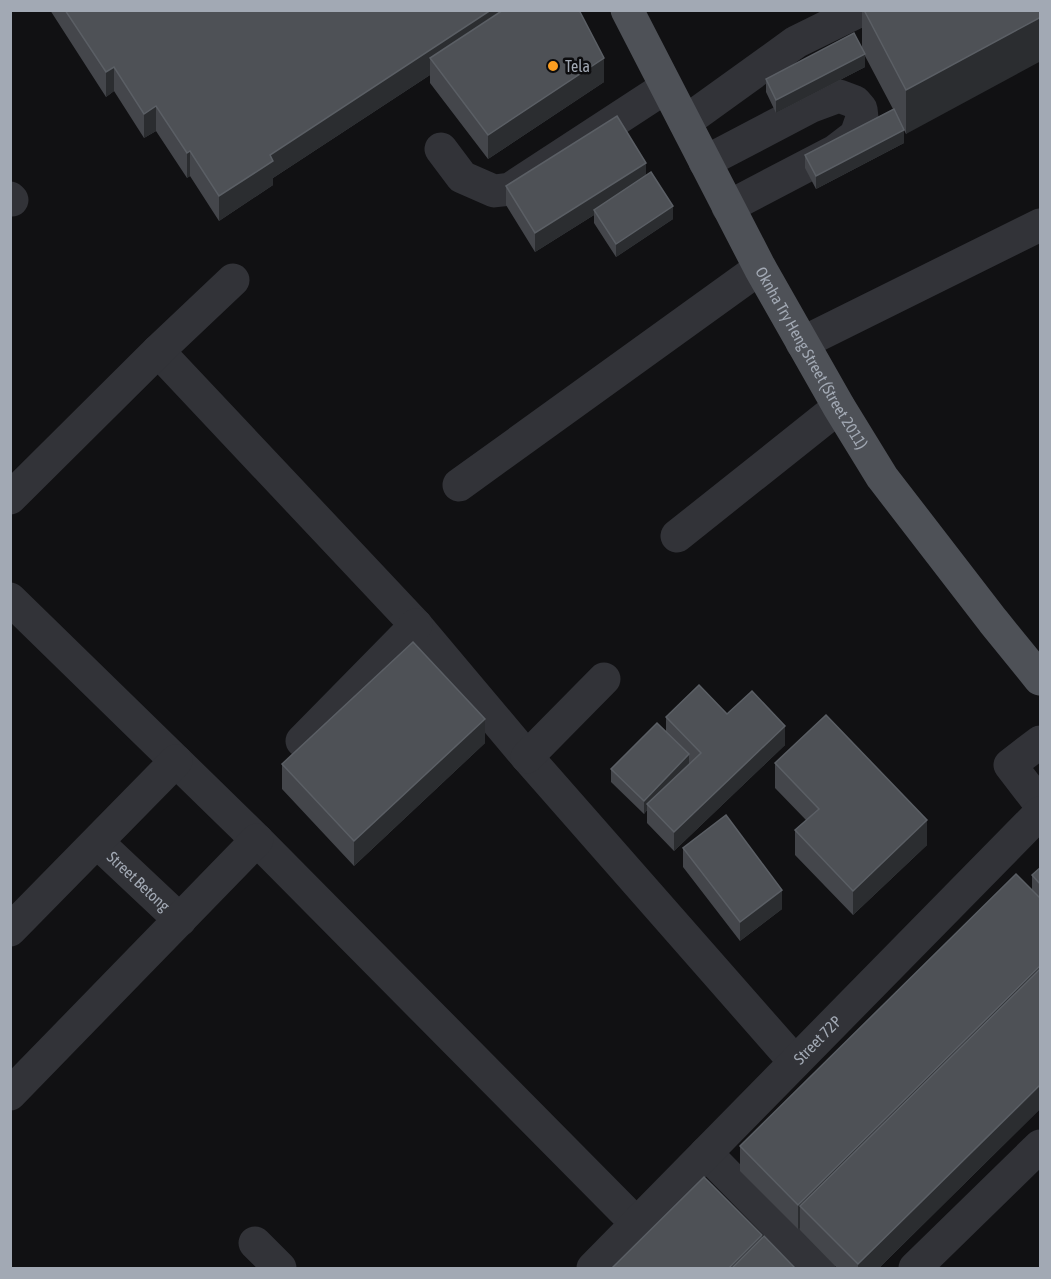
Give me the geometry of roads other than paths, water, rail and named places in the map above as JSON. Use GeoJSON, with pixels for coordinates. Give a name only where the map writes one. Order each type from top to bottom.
{"type":"FeatureCollection","features":[{"type":"Feature","properties":{"kind":"main road","name":"Oknha Try Heng Street (Street 2011)"},"geometry":{"type":"LineString","coordinates":[[627,10],[760,268],[839,407],[882,477],[993,621],[1041,679]]}},
{"type":"Feature","properties":{"kind":"street"},"geometry":{"type":"LineString","coordinates":[[685,122],[796,42],[861,10]]}},
{"type":"Feature","properties":{"kind":"street"},"geometry":{"type":"LineString","coordinates":[[441,149],[462,177],[494,191],[510,189],[666,87]]}},
{"type":"Feature","properties":{"kind":"street"},"geometry":{"type":"LineString","coordinates":[[705,162],[812,106],[839,96],[855,102],[861,109],[862,118],[856,135],[835,152],[728,207]]}},
{"type":"Feature","properties":{"kind":"street"},"geometry":{"type":"LineString","coordinates":[[802,343],[1041,225]]}},
{"type":"Feature","properties":{"kind":"street"},"geometry":{"type":"LineString","coordinates":[[459,485],[760,268]]}},
{"type":"Feature","properties":{"kind":"street"},"geometry":{"type":"LineString","coordinates":[[10,498],[233,280]]}},
{"type":"Feature","properties":{"kind":"street"},"geometry":{"type":"LineString","coordinates":[[158,351],[416,626],[795,1062]]}},
{"type":"Feature","properties":{"kind":"street"},"geometry":{"type":"LineString","coordinates":[[677,536],[839,407]]}},
{"type":"Feature","properties":{"kind":"street"},"geometry":{"type":"LineString","coordinates":[[16,617],[176,761],[257,840],[637,1224]]}},
{"type":"Feature","properties":{"kind":"street"},"geometry":{"type":"LineString","coordinates":[[302,741],[416,626]]}},
{"type":"Feature","properties":{"kind":"street"},"geometry":{"type":"LineString","coordinates":[[527,756],[604,679]]}},
{"type":"Feature","properties":{"kind":"street"},"geometry":{"type":"LineString","coordinates":[[1041,742],[1011,765],[1041,804]]}},
{"type":"Feature","properties":{"kind":"street"},"geometry":{"type":"LineString","coordinates":[[10,930],[176,761]]}},
{"type":"Feature","properties":{"kind":"street","name":"Street 72P"},"geometry":{"type":"LineString","coordinates":[[593,1269],[1041,813]]}},
{"type":"Feature","properties":{"kind":"street"},"geometry":{"type":"LineString","coordinates":[[10,1094],[257,840]]}},
{"type":"Feature","properties":{"kind":"street","name":"Street Betong"},"geometry":{"type":"LineString","coordinates":[[97,842],[180,920]]}},
{"type":"Feature","properties":{"kind":"street"},"geometry":{"type":"LineString","coordinates":[[915,1269],[1041,1146]]}},
{"type":"Feature","properties":{"kind":"street"},"geometry":{"type":"LineString","coordinates":[[706,1153],[819,1269]]}},
{"type":"Feature","properties":{"kind":"street"},"geometry":{"type":"LineString","coordinates":[[255,1243],[280,1269]]}},
{"type":"Feature","properties":{"kind":"place","name":"Tela"},"geometry":{"type":"Point","coordinates":[553,66]}}]}
